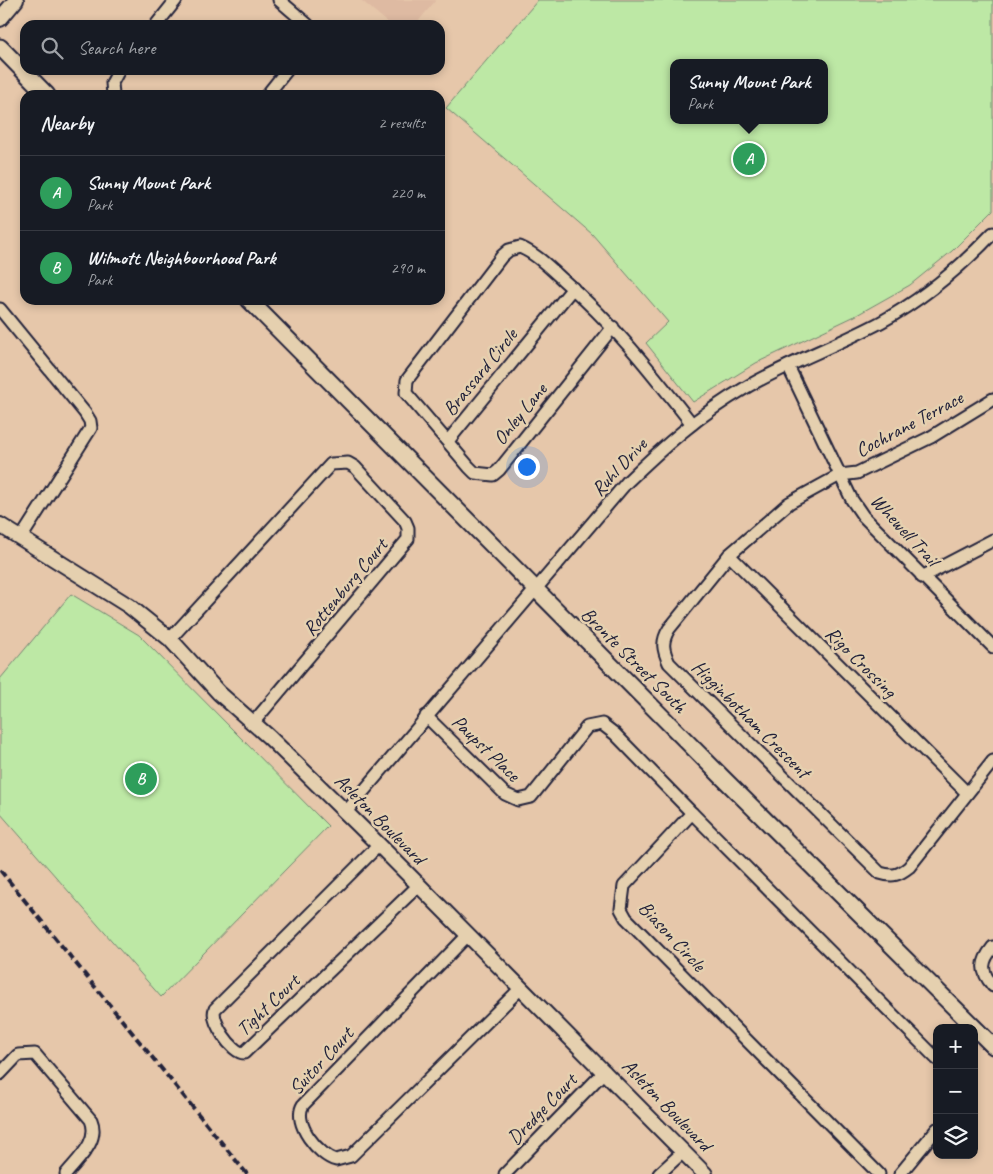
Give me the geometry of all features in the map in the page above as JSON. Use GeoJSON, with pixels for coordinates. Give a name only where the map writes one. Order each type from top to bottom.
{"type":"FeatureCollection","features":[{"type":"Feature","properties":{"kind":"main road"},"geometry":{"type":"LineString","coordinates":[[0,47],[20,67]]}},
{"type":"Feature","properties":{"kind":"main road"},"geometry":{"type":"LineString","coordinates":[[27,75],[42,90]]}},
{"type":"Feature","properties":{"kind":"main road","name":"Bronte Street South"},"geometry":{"type":"LineString","coordinates":[[254,305],[993,1046]]}},
{"type":"Feature","properties":{"kind":"street"},"geometry":{"type":"LineString","coordinates":[[0,19],[16,0]]}},
{"type":"Feature","properties":{"kind":"street"},"geometry":{"type":"LineString","coordinates":[[160,20],[176,0]]}},
{"type":"Feature","properties":{"kind":"street"},"geometry":{"type":"LineString","coordinates":[[279,0],[302,20]]}},
{"type":"Feature","properties":{"kind":"street"},"geometry":{"type":"LineString","coordinates":[[113,90],[112,84],[116,75]]}},
{"type":"Feature","properties":{"kind":"street"},"geometry":{"type":"LineString","coordinates":[[271,90],[283,75]]}},
{"type":"Feature","properties":{"kind":"street","name":"Ruhl Drive"},"geometry":{"type":"LineString","coordinates":[[345,813],[627,482],[669,442],[725,400],[788,366],[896,313],[951,274],[993,233]]}},
{"type":"Feature","properties":{"kind":"street","name":"Brassard Circle"},"geometry":{"type":"LineString","coordinates":[[573,288],[448,441],[406,393],[407,380],[502,256],[509,250],[520,247],[530,252],[573,288],[613,327],[633,348],[692,424]]}},
{"type":"Feature","properties":{"kind":"street"},"geometry":{"type":"LineString","coordinates":[[0,309],[85,413],[90,421],[91,428],[21,538]]}},
{"type":"Feature","properties":{"kind":"street","name":"Onley Lane"},"geometry":{"type":"LineString","coordinates":[[448,441],[475,473],[493,475],[499,470],[613,327]]}},
{"type":"Feature","properties":{"kind":"street","name":"Whewell Trail"},"geometry":{"type":"LineString","coordinates":[[788,366],[852,500],[863,516],[993,647]]}},
{"type":"Feature","properties":{"kind":"street","name":"Cochrane Terrace"},"geometry":{"type":"LineString","coordinates":[[840,475],[857,473],[931,437],[993,399]]}},
{"type":"Feature","properties":{"kind":"street","name":"Rottenburg Court"},"geometry":{"type":"LineString","coordinates":[[170,639],[331,464],[348,463],[355,467],[405,520],[408,528],[408,540],[253,723]]}},
{"type":"Feature","properties":{"kind":"street","name":"Higginbotham Crescent"},"geometry":{"type":"LineString","coordinates":[[840,475],[789,503],[729,555],[669,629],[664,637],[664,653],[670,663],[880,873],[891,876],[900,874],[909,867],[993,761]]}},
{"type":"Feature","properties":{"kind":"street","name":"Asleton Boulevard"},"geometry":{"type":"LineString","coordinates":[[0,524],[129,606],[170,639],[219,693],[253,723],[379,845],[467,936],[605,1071],[705,1174]]}},
{"type":"Feature","properties":{"kind":"street"},"geometry":{"type":"LineString","coordinates":[[922,577],[993,540]]}},
{"type":"Feature","properties":{"kind":"street","name":"Rigo Crossing"},"geometry":{"type":"LineString","coordinates":[[729,555],[967,794]]}},
{"type":"Feature","properties":{"kind":"street","name":"Paupst Place"},"geometry":{"type":"LineString","coordinates":[[426,716],[505,794],[518,800],[531,797],[587,727],[602,724],[615,734],[692,813]]}},
{"type":"Feature","properties":{"kind":"street"},"geometry":{"type":"LineString","coordinates":[[692,813],[933,1054]]}},
{"type":"Feature","properties":{"kind":"street","name":"Biason Circle"},"geometry":{"type":"LineString","coordinates":[[692,813],[624,886],[621,909],[626,918],[879,1174]]}},
{"type":"Feature","properties":{"kind":"street","name":"Tight Court"},"geometry":{"type":"LineString","coordinates":[[379,845],[215,1009],[213,1017],[215,1023],[236,1051],[244,1054],[418,886]]}},
{"type":"Feature","properties":{"kind":"street","name":"Suitor Court"},"geometry":{"type":"LineString","coordinates":[[467,936],[301,1108],[300,1120],[302,1127],[325,1155],[336,1160],[351,1156],[521,988]]}},
{"type":"Feature","properties":{"kind":"street"},"geometry":{"type":"LineString","coordinates":[[993,947],[984,958],[982,967],[983,973],[993,986]]}},
{"type":"Feature","properties":{"kind":"street"},"geometry":{"type":"LineString","coordinates":[[0,1074],[18,1055],[35,1054],[91,1120],[94,1132],[91,1140],[66,1174]]}},
{"type":"Feature","properties":{"kind":"street","name":"Dredge Court"},"geometry":{"type":"LineString","coordinates":[[505,1174],[605,1071]]}},
{"type":"Feature","properties":{"kind":"street"},"geometry":{"type":"LineString","coordinates":[[900,1174],[933,1133]]}},
{"type":"Feature","properties":{"kind":"street"},"geometry":{"type":"LineString","coordinates":[[659,1174],[684,1151]]}},
{"type":"Feature","properties":{"kind":"shaded area"},"geometry":{"type":"Polygon","coordinates":[[[361,0],[436,0],[419,20],[385,20],[361,0]]]}},
{"type":"Feature","properties":{"kind":"green space"},"geometry":{"type":"Polygon","coordinates":[[[538,0],[993,0],[993,210],[952,251],[910,285],[855,316],[756,363],[693,402],[646,343],[668,322],[592,234],[446,108],[538,0]]]}},
{"type":"Feature","properties":{"kind":"green space"},"geometry":{"type":"Polygon","coordinates":[[[71,594],[139,635],[328,826],[161,997],[0,813],[0,679],[71,594]]]}},
{"type":"Feature","properties":{"kind":"railway"},"geometry":{"type":"LineString","coordinates":[[0,870],[247,1174]]}},
{"type":"Feature","properties":{"kind":"place","name":"Sunny Mount Park"},"geometry":{"type":"Point","coordinates":[749,159]}},
{"type":"Feature","properties":{"kind":"place","name":"Wilmott Neighbourhood Park"},"geometry":{"type":"Point","coordinates":[141,779]}}]}
